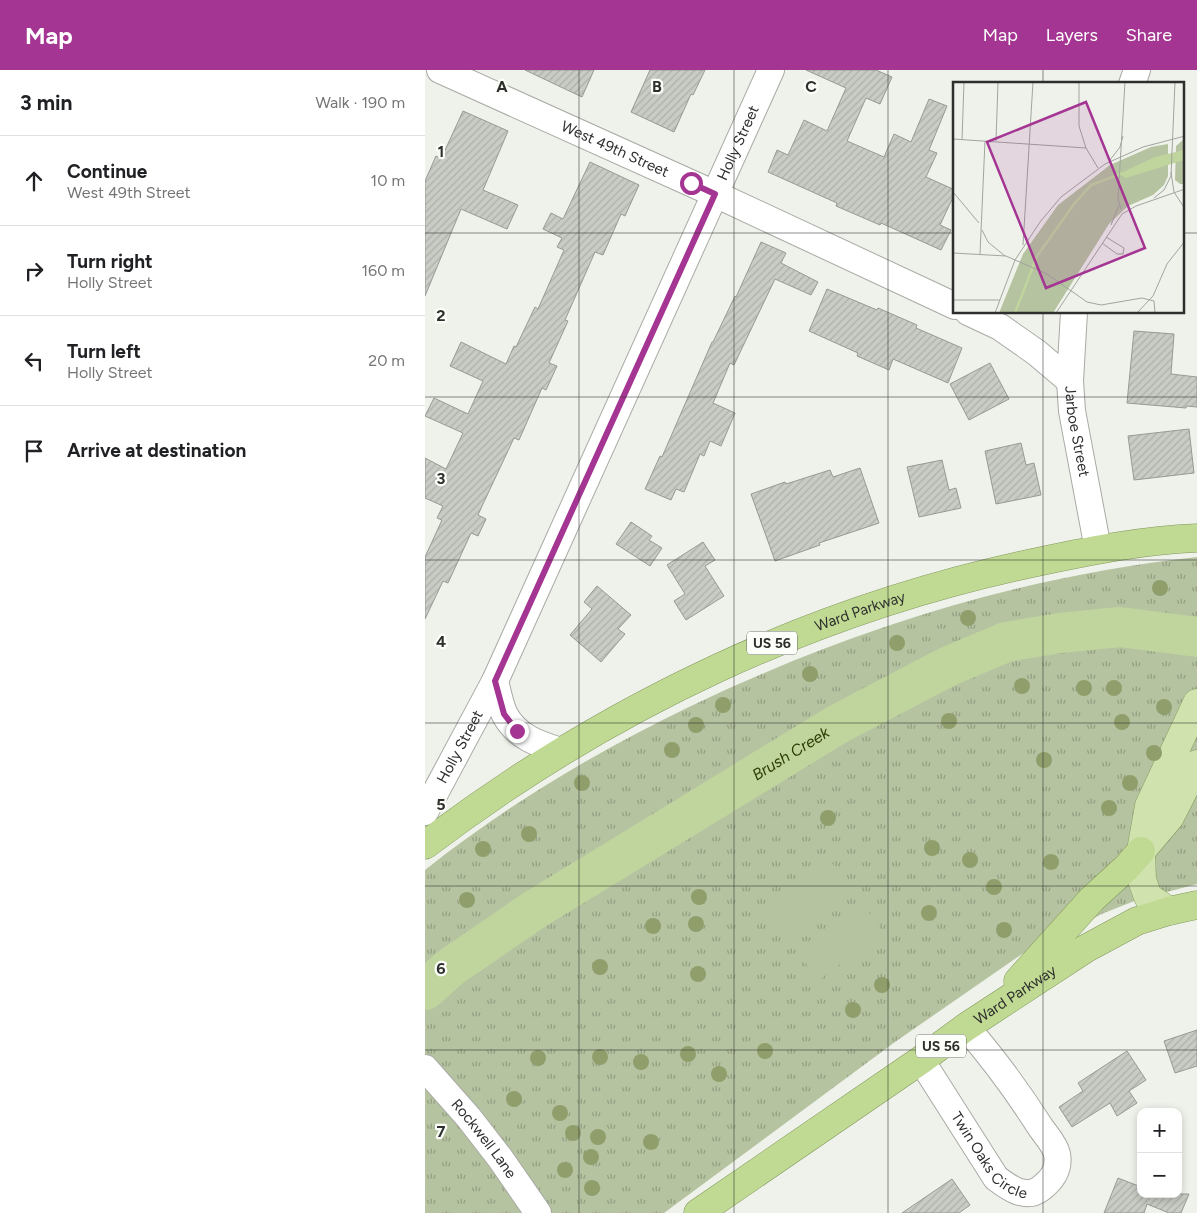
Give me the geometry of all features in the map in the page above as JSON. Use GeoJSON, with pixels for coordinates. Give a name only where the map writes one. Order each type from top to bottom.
{"type":"FeatureCollection","features":[{"type":"Feature","properties":{"kind":"highway","name":"US 56"},"geometry":{"type":"LineString","coordinates":[[1161,540],[1197,525]]}},
{"type":"Feature","properties":{"kind":"highway","name":"Ward Parkway"},"geometry":{"type":"LineString","coordinates":[[425,845],[469,811],[561,751],[659,695],[771,643],[892,600],[994,570],[1098,549],[1161,540],[1197,538]]}},
{"type":"Feature","properties":{"kind":"highway"},"geometry":{"type":"LineString","coordinates":[[991,1009],[1093,899],[1141,851]]}},
{"type":"Feature","properties":{"kind":"highway","name":"Ward Parkway"},"geometry":{"type":"LineString","coordinates":[[698,1213],[921,1060],[991,1009],[1085,949],[1137,921],[1169,910],[1197,905]]}},
{"type":"Feature","properties":{"kind":"main road"},"geometry":{"type":"LineString","coordinates":[[1169,910],[1148,897],[1142,880],[1141,851],[1149,806],[1197,702]]}},
{"type":"Feature","properties":{"kind":"main road"},"geometry":{"type":"LineString","coordinates":[[1141,851],[1169,817],[1197,764]]}},
{"type":"Feature","properties":{"kind":"street","name":"West 49th Street"},"geometry":{"type":"LineString","coordinates":[[440,70],[489,80],[715,194],[953,305]]}},
{"type":"Feature","properties":{"kind":"street","name":"Holly Street"},"geometry":{"type":"LineString","coordinates":[[425,812],[495,681],[771,70]]}},
{"type":"Feature","properties":{"kind":"street"},"geometry":{"type":"LineString","coordinates":[[1133,82],[1137,70]]}},
{"type":"Feature","properties":{"kind":"street"},"geometry":{"type":"LineString","coordinates":[[972,314],[1007,332],[1037,353],[1070,381]]}},
{"type":"Feature","properties":{"kind":"street","name":"Jarboe Street"},"geometry":{"type":"LineString","coordinates":[[1074,314],[1070,381],[1072,411],[1098,549]]}},
{"type":"Feature","properties":{"kind":"street","name":"Holly Street"},"geometry":{"type":"LineString","coordinates":[[495,681],[504,714],[517,731],[534,743],[561,751]]}},
{"type":"Feature","properties":{"kind":"street","name":"Twin Oaks Circle"},"geometry":{"type":"LineString","coordinates":[[921,1060],[995,1178],[1013,1190],[1027,1193],[1036,1192],[1050,1181],[1057,1170],[1057,1152],[1017,1091],[991,1056],[965,1027]]}},
{"type":"Feature","properties":{"kind":"street","name":"Rockwell Lane"},"geometry":{"type":"LineString","coordinates":[[427,1070],[469,1118],[500,1158],[538,1213]]}},
{"type":"Feature","properties":{"kind":"green space"},"geometry":{"type":"Polygon","coordinates":[[[1197,557],[1197,884],[1137,900],[1104,913],[1022,954],[895,1042],[664,1213],[425,1213],[425,870],[520,801],[621,741],[691,706],[812,653],[875,630],[1001,592],[1131,566],[1197,557]]]}},
{"type":"Feature","properties":{"kind":"green space"},"geometry":{"type":"Polygon","coordinates":[[[832,863],[854,892],[790,941],[768,911],[832,863]]]}},
{"type":"Feature","properties":{"kind":"green space"},"geometry":{"type":"Polygon","coordinates":[[[861,902],[883,932],[819,980],[796,951],[861,902]]]}},
{"type":"Feature","properties":{"kind":"building"},"geometry":{"type":"Polygon","coordinates":[[[525,70],[594,70],[582,97],[525,70]]]}},
{"type":"Feature","properties":{"kind":"building"},"geometry":{"type":"Polygon","coordinates":[[[650,70],[705,70],[693,95],[691,94],[674,132],[631,112],[650,70]]]}},
{"type":"Feature","properties":{"kind":"building"},"geometry":{"type":"Polygon","coordinates":[[[806,70],[876,70],[892,77],[880,104],[866,98],[847,141],[884,157],[894,134],[911,142],[929,99],[947,106],[929,150],[937,153],[926,177],[953,189],[953,197],[940,225],[951,230],[941,250],[881,223],[880,225],[836,206],[837,203],[768,172],[777,150],[788,155],[804,120],[827,131],[846,88],[806,70]]]}},
{"type":"Feature","properties":{"kind":"building"},"geometry":{"type":"Polygon","coordinates":[[[463,111],[508,131],[483,190],[518,205],[507,229],[461,209],[425,296],[425,181],[436,156],[441,159],[463,111]]]}},
{"type":"Feature","properties":{"kind":"building"},"geometry":{"type":"Polygon","coordinates":[[[590,162],[639,185],[625,216],[621,214],[603,255],[595,252],[565,320],[568,321],[549,363],[557,366],[546,390],[542,388],[519,440],[514,438],[483,504],[478,515],[486,519],[478,536],[471,533],[448,583],[443,581],[425,619],[425,557],[442,520],[437,518],[443,506],[425,498],[425,458],[446,469],[463,433],[425,416],[434,398],[468,414],[483,381],[450,366],[461,342],[506,364],[535,307],[538,309],[564,250],[557,247],[562,238],[543,229],[551,213],[563,219],[590,162]]]}},
{"type":"Feature","properties":{"kind":"building"},"geometry":{"type":"Polygon","coordinates":[[[761,242],[786,253],[781,263],[818,282],[811,295],[775,279],[734,365],[730,363],[713,403],[735,413],[721,446],[710,441],[704,456],[700,454],[684,492],[676,489],[671,500],[645,489],[660,456],[662,457],[712,342],[736,297],[761,242]]]}},
{"type":"Feature","properties":{"kind":"building"},"geometry":{"type":"Polygon","coordinates":[[[827,289],[917,325],[916,328],[962,348],[948,383],[893,359],[889,370],[857,356],[858,353],[809,331],[827,289]]]}},
{"type":"Feature","properties":{"kind":"building"},"geometry":{"type":"Polygon","coordinates":[[[1134,331],[1174,334],[1171,374],[1197,377],[1197,407],[1186,406],[1186,408],[1127,403],[1134,331]]]}},
{"type":"Feature","properties":{"kind":"building"},"geometry":{"type":"Polygon","coordinates":[[[990,363],[1009,399],[969,420],[950,384],[990,363]]]}},
{"type":"Feature","properties":{"kind":"building"},"geometry":{"type":"Polygon","coordinates":[[[1189,429],[1194,473],[1134,480],[1128,436],[1189,429]]]}},
{"type":"Feature","properties":{"kind":"building"},"geometry":{"type":"Polygon","coordinates":[[[1021,443],[1026,465],[1034,463],[1041,495],[996,504],[985,451],[1021,443]]]}},
{"type":"Feature","properties":{"kind":"building"},"geometry":{"type":"Polygon","coordinates":[[[942,460],[949,490],[956,488],[961,508],[919,517],[907,467],[942,460]]]}},
{"type":"Feature","properties":{"kind":"building"},"geometry":{"type":"Polygon","coordinates":[[[860,468],[879,523],[819,543],[820,545],[775,561],[751,494],[785,482],[786,484],[830,470],[833,477],[860,468]]]}},
{"type":"Feature","properties":{"kind":"building"},"geometry":{"type":"Polygon","coordinates":[[[631,522],[652,536],[649,540],[662,548],[650,566],[616,544],[631,522]]]}},
{"type":"Feature","properties":{"kind":"building"},"geometry":{"type":"Polygon","coordinates":[[[703,542],[715,560],[705,566],[724,596],[686,620],[674,601],[685,594],[667,565],[703,542]]]}},
{"type":"Feature","properties":{"kind":"building"},"geometry":{"type":"Polygon","coordinates":[[[597,586],[631,615],[618,629],[625,634],[601,662],[570,635],[592,609],[584,602],[597,586]]]}},
{"type":"Feature","properties":{"kind":"building"},"geometry":{"type":"Polygon","coordinates":[[[1197,1030],[1197,1066],[1175,1073],[1164,1041],[1197,1030]]]}},
{"type":"Feature","properties":{"kind":"building"},"geometry":{"type":"Polygon","coordinates":[[[1127,1051],[1146,1080],[1129,1091],[1137,1103],[1117,1116],[1110,1103],[1072,1127],[1059,1107],[1083,1091],[1078,1083],[1127,1051]]]}},
{"type":"Feature","properties":{"kind":"building"},"geometry":{"type":"Polygon","coordinates":[[[1118,1178],[1137,1185],[1137,1198],[1182,1198],[1182,1194],[1189,1194],[1181,1213],[1169,1213],[1147,1204],[1144,1213],[1104,1213],[1118,1178]]]}},
{"type":"Feature","properties":{"kind":"building"},"geometry":{"type":"Polygon","coordinates":[[[952,1179],[970,1205],[959,1213],[902,1213],[952,1179]]]}},
{"type":"Feature","properties":{"kind":"waterway","name":"Brush Creek"},"geometry":{"type":"LineString","coordinates":[[425,990],[451,967],[534,910],[838,724],[947,667],[1006,642],[1060,633],[1120,627],[1197,637]]}},
{"type":"Feature","properties":{"kind":"route"},"geometry":{"type":"LineString","coordinates":[[517,731],[504,714],[495,681],[715,194],[691,183]]}}]}
